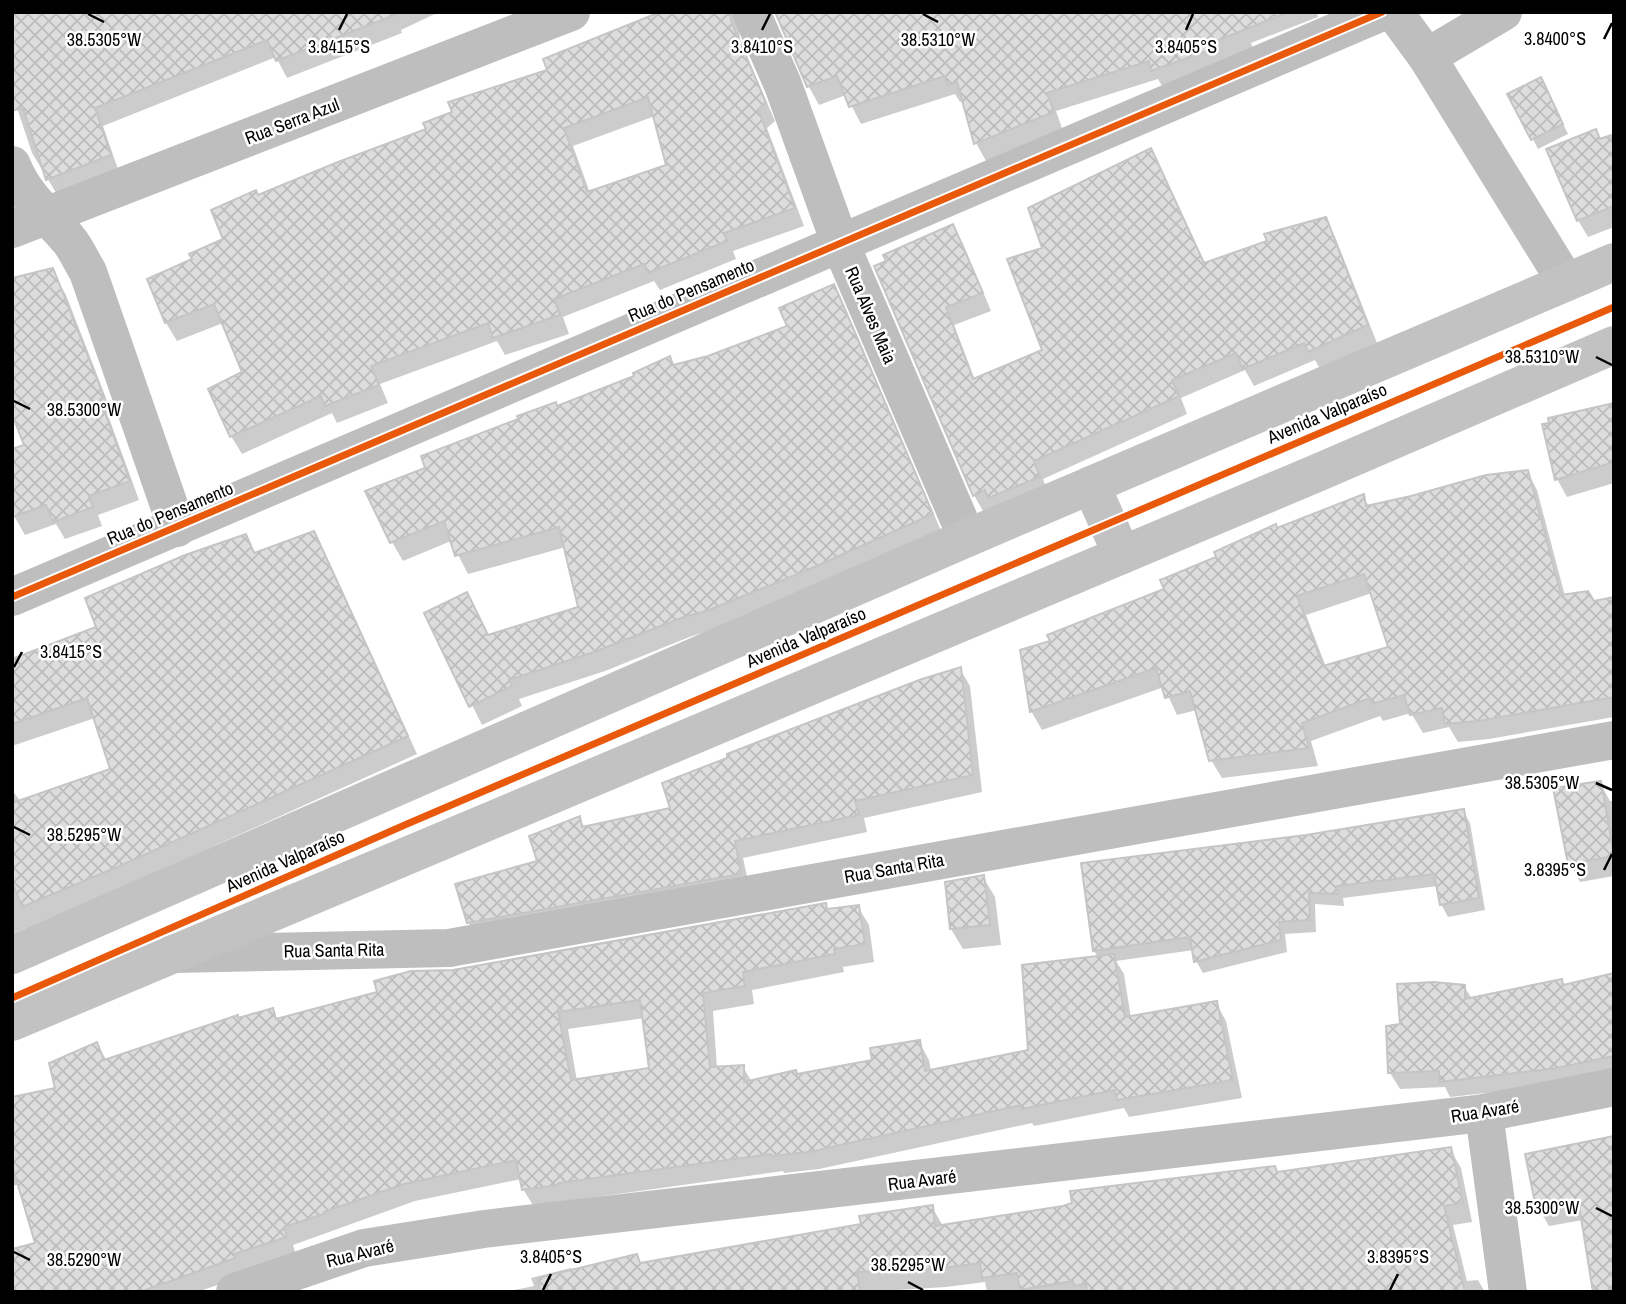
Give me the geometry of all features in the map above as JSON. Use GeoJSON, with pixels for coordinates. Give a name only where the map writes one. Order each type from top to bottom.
{"type":"FeatureCollection","features":[{"type":"Feature","properties":{"kind":"main road","name":"Avenida Valparaíso"},"geometry":{"type":"LineString","coordinates":[[12,955],[967,538],[1614,262]]}},
{"type":"Feature","properties":{"kind":"main road"},"geometry":{"type":"LineString","coordinates":[[12,1022],[1614,345]]}},
{"type":"Feature","properties":{"kind":"main road"},"geometry":{"type":"LineString","coordinates":[[1091,485],[1122,555]]}},
{"type":"Feature","properties":{"kind":"street","name":"Rua Serra Azul"},"geometry":{"type":"LineString","coordinates":[[29,223],[571,12]]}},
{"type":"Feature","properties":{"kind":"street","name":"Rua Alves Maia"},"geometry":{"type":"LineString","coordinates":[[751,12],[783,85],[840,243],[967,538]]}},
{"type":"Feature","properties":{"kind":"street","name":"Rua do Pensamento"},"geometry":{"type":"LineString","coordinates":[[12,597],[1382,12]]}},
{"type":"Feature","properties":{"kind":"street"},"geometry":{"type":"LineString","coordinates":[[1394,12],[1427,57],[1566,282]]}},
{"type":"Feature","properties":{"kind":"street"},"geometry":{"type":"LineString","coordinates":[[1427,57],[1503,12]]}},
{"type":"Feature","properties":{"kind":"street"},"geometry":{"type":"LineString","coordinates":[[12,165],[29,198],[29,223],[70,241],[88,272],[177,528]]}},
{"type":"Feature","properties":{"kind":"street","name":"Rua Santa Rita"},"geometry":{"type":"LineString","coordinates":[[171,954],[449,948],[1614,740]]}},
{"type":"Feature","properties":{"kind":"street","name":"Rua Avaré"},"geometry":{"type":"LineString","coordinates":[[235,1292],[364,1248],[484,1229],[1484,1113],[1614,1087]]}},
{"type":"Feature","properties":{"kind":"street"},"geometry":{"type":"LineString","coordinates":[[1484,1113],[1508,1292]]}},
{"type":"Feature","properties":{"kind":"building"},"geometry":{"type":"Polygon","coordinates":[[[12,12],[395,12],[395,15],[276,61],[267,40],[95,108],[111,155],[46,180],[23,108],[12,111],[12,12]]]}},
{"type":"Feature","properties":{"kind":"building"},"geometry":{"type":"Polygon","coordinates":[[[660,12],[730,12],[731,21],[766,103],[758,109],[795,208],[724,233],[727,241],[648,273],[644,264],[554,299],[560,315],[493,338],[488,323],[371,366],[379,385],[325,406],[321,396],[230,437],[208,389],[242,372],[214,304],[165,323],[147,279],[192,259],[189,254],[223,239],[211,210],[256,190],[258,195],[426,129],[423,123],[452,112],[448,102],[547,70],[543,59],[660,12]],[[648,97],[564,128],[587,192],[666,165],[648,97]]]}},
{"type":"Feature","properties":{"kind":"building"},"geometry":{"type":"Polygon","coordinates":[[[775,12],[1283,14],[1214,42],[1215,48],[1151,71],[1149,61],[1047,93],[1054,112],[974,144],[957,82],[948,85],[945,76],[849,107],[837,76],[807,87],[775,12]]]}},
{"type":"Feature","properties":{"kind":"building"},"geometry":{"type":"Polygon","coordinates":[[[1541,77],[1563,124],[1531,140],[1507,94],[1541,77]]]}},
{"type":"Feature","properties":{"kind":"building"},"geometry":{"type":"Polygon","coordinates":[[[1596,129],[1600,139],[1614,135],[1614,206],[1577,221],[1546,149],[1596,129]]]}},
{"type":"Feature","properties":{"kind":"building"},"geometry":{"type":"Polygon","coordinates":[[[1151,148],[1204,263],[1267,241],[1264,234],[1326,217],[1368,325],[1308,352],[1304,343],[1243,369],[1236,353],[1172,380],[1179,396],[1034,461],[1040,477],[988,498],[985,490],[973,496],[874,266],[886,261],[883,255],[953,224],[983,293],[946,307],[973,379],[1042,350],[1007,259],[1042,248],[1028,208],[1151,148]]]}},
{"type":"Feature","properties":{"kind":"building"},"geometry":{"type":"Polygon","coordinates":[[[53,268],[104,397],[100,399],[130,481],[89,496],[93,507],[53,522],[46,505],[12,517],[12,449],[24,445],[12,414],[12,278],[53,268]]]}},
{"type":"Feature","properties":{"kind":"building"},"geometry":{"type":"Polygon","coordinates":[[[834,284],[933,514],[810,569],[709,610],[509,680],[512,686],[469,707],[424,613],[467,592],[488,635],[578,607],[559,527],[455,556],[444,521],[390,543],[365,491],[425,468],[421,456],[518,419],[517,416],[556,402],[557,406],[634,376],[633,373],[670,356],[673,365],[708,356],[787,326],[779,308],[834,284]]]}},
{"type":"Feature","properties":{"kind":"building"},"geometry":{"type":"Polygon","coordinates":[[[1614,403],[1614,462],[1555,480],[1542,424],[1549,423],[1548,418],[1614,403]]]}},
{"type":"Feature","properties":{"kind":"building"},"geometry":{"type":"Polygon","coordinates":[[[1528,470],[1561,595],[1588,591],[1594,601],[1614,597],[1614,697],[1478,721],[1445,724],[1442,708],[1410,715],[1404,695],[1371,704],[1370,698],[1302,723],[1309,748],[1209,761],[1190,691],[1165,698],[1156,668],[1030,712],[1020,650],[1050,641],[1047,635],[1164,589],[1160,580],[1216,557],[1214,552],[1276,524],[1277,528],[1364,494],[1366,506],[1486,475],[1528,470]],[[1364,574],[1297,596],[1323,666],[1388,647],[1364,574]]]}},
{"type":"Feature","properties":{"kind":"building"},"geometry":{"type":"Polygon","coordinates":[[[314,531],[408,736],[22,907],[12,881],[12,803],[110,769],[87,698],[12,724],[12,659],[96,627],[85,598],[185,555],[246,534],[254,553],[314,531]]]}},
{"type":"Feature","properties":{"kind":"building"},"geometry":{"type":"Polygon","coordinates":[[[961,667],[973,775],[855,801],[859,815],[735,841],[741,874],[467,923],[455,884],[537,861],[529,836],[580,816],[582,827],[670,808],[662,783],[727,758],[727,754],[763,740],[922,679],[961,667]]]}},
{"type":"Feature","properties":{"kind":"building"},"geometry":{"type":"Polygon","coordinates":[[[1601,781],[1614,856],[1568,864],[1553,788],[1601,781]]]}},
{"type":"Feature","properties":{"kind":"building"},"geometry":{"type":"Polygon","coordinates":[[[1464,809],[1479,898],[1440,905],[1434,874],[1337,886],[1338,894],[1309,893],[1310,920],[1279,922],[1281,940],[1194,962],[1190,937],[1093,951],[1081,863],[1306,835],[1464,809]]]}},
{"type":"Feature","properties":{"kind":"building"},"geometry":{"type":"Polygon","coordinates":[[[984,875],[990,925],[950,929],[945,882],[984,875]]]}},
{"type":"Feature","properties":{"kind":"building"},"geometry":{"type":"Polygon","coordinates":[[[826,903],[827,909],[859,905],[865,944],[834,949],[835,954],[743,972],[745,986],[703,993],[710,1067],[744,1065],[744,1082],[796,1070],[797,1074],[872,1060],[870,1048],[920,1040],[925,1071],[1028,1050],[1022,965],[1114,954],[1125,1017],[1217,1001],[1233,1080],[1117,1100],[1115,1090],[1022,1109],[1021,1105],[809,1152],[771,1154],[522,1190],[516,1160],[404,1184],[324,1212],[284,1227],[287,1237],[234,1254],[235,1258],[140,1292],[12,1292],[12,1249],[35,1243],[12,1165],[12,1097],[55,1088],[49,1063],[97,1042],[104,1060],[238,1015],[238,1018],[273,1008],[276,1019],[377,992],[374,981],[411,971],[453,970],[826,903]],[[640,1000],[558,1012],[571,1080],[649,1068],[640,1000]]]}},
{"type":"Feature","properties":{"kind":"building"},"geometry":{"type":"Polygon","coordinates":[[[1614,973],[1614,1056],[1557,1068],[1439,1082],[1439,1071],[1388,1073],[1386,1026],[1400,1024],[1397,984],[1434,982],[1465,985],[1465,999],[1562,979],[1563,985],[1614,973]]]}},
{"type":"Feature","properties":{"kind":"building"},"geometry":{"type":"Polygon","coordinates":[[[1614,1136],[1614,1291],[1593,1292],[1578,1199],[1536,1208],[1525,1154],[1614,1136]]]}},
{"type":"Feature","properties":{"kind":"building"},"geometry":{"type":"Polygon","coordinates":[[[1451,1147],[1463,1203],[1444,1206],[1465,1292],[1087,1292],[1086,1284],[1074,1286],[1073,1281],[1020,1290],[1017,1273],[982,1278],[980,1263],[935,1269],[857,1272],[860,1292],[540,1292],[538,1278],[637,1254],[640,1263],[861,1224],[859,1216],[933,1205],[935,1226],[1063,1206],[1072,1203],[1070,1191],[1275,1166],[1277,1172],[1451,1147]]]}},
{"type":"Feature","properties":{"kind":"cycle path"},"geometry":{"type":"LineString","coordinates":[[12,597],[1382,12]]}},
{"type":"Feature","properties":{"kind":"cycle path"},"geometry":{"type":"LineString","coordinates":[[12,998],[407,824],[1614,307]]}}]}
